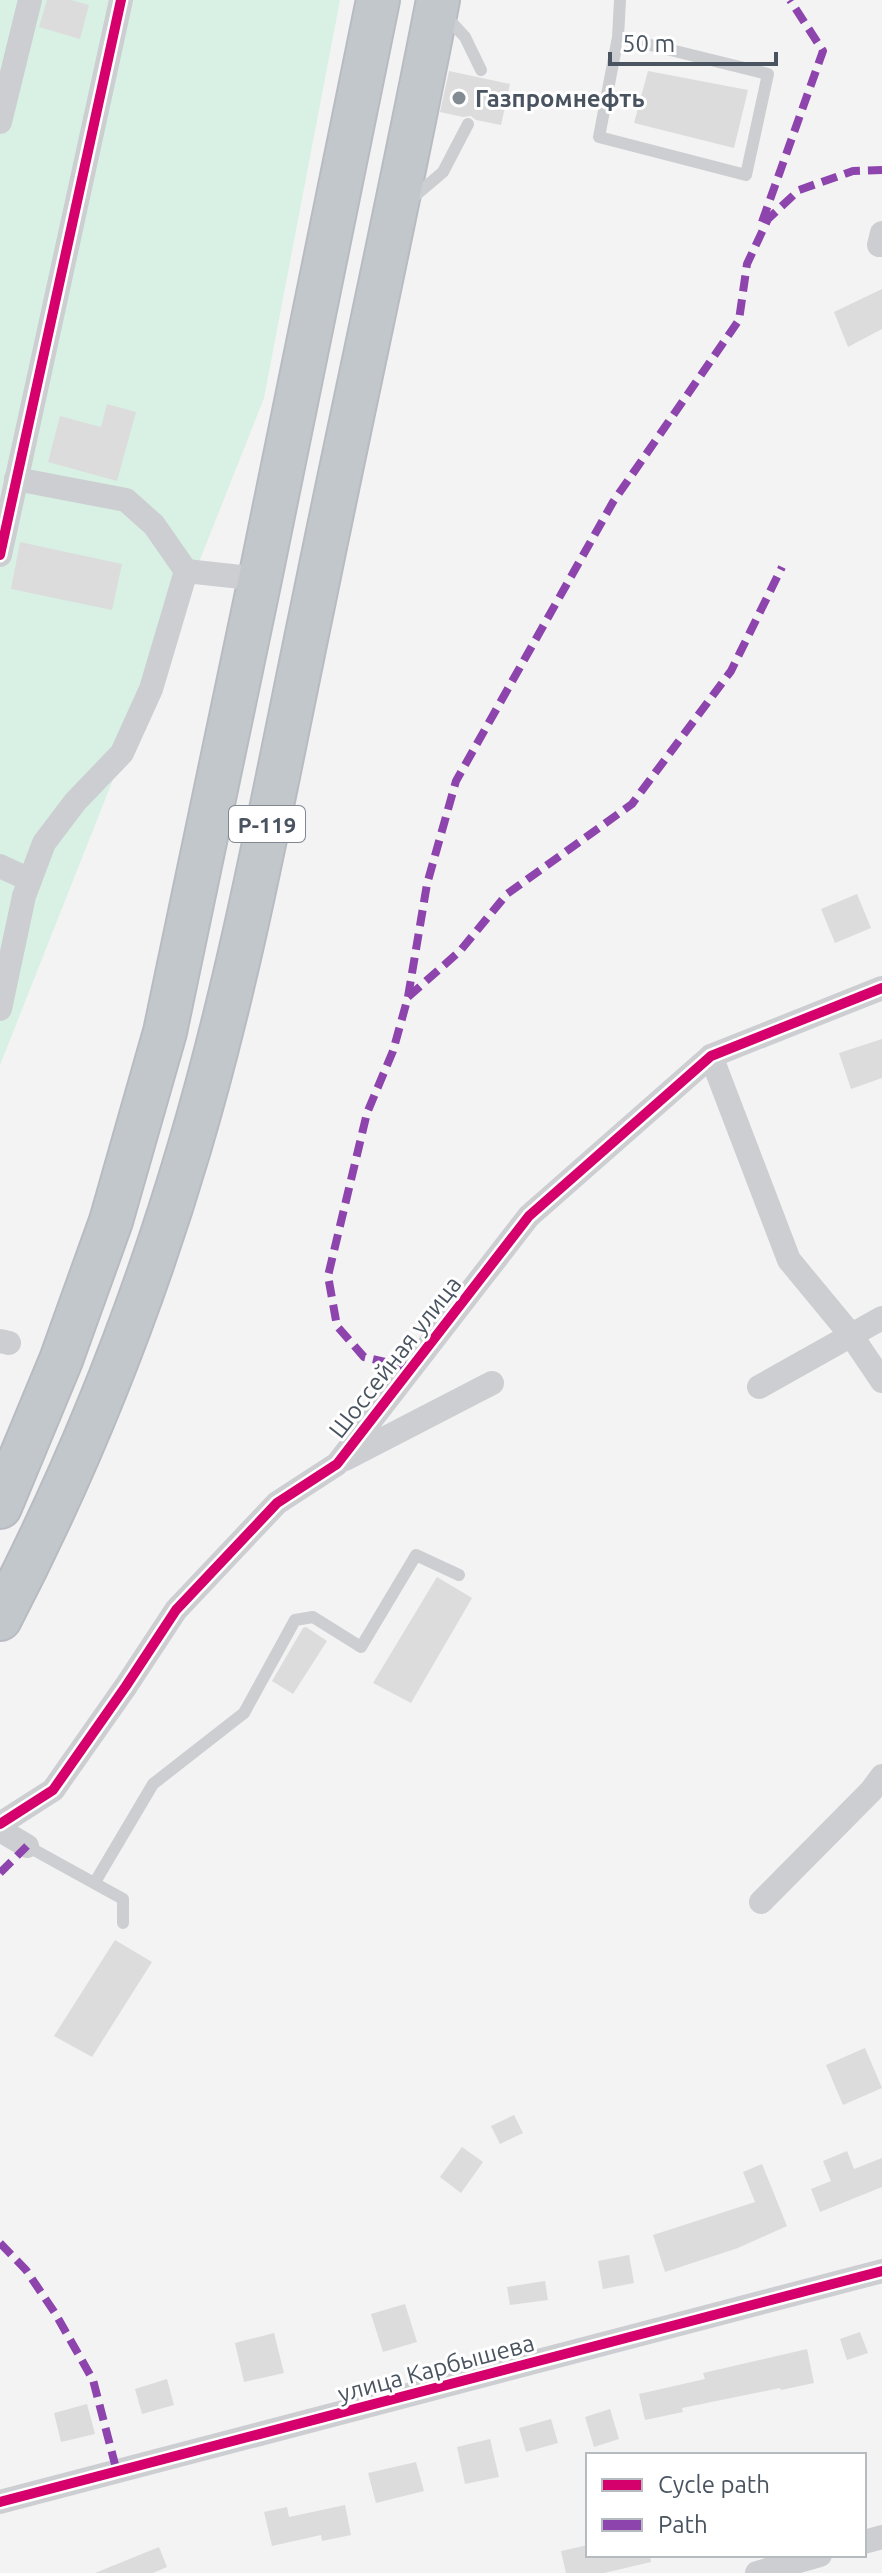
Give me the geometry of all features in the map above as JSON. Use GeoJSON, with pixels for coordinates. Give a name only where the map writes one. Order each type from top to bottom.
{"type":"FeatureCollection","features":[{"type":"Feature","properties":{"kind":"highway","name":"Р-119"},"geometry":{"type":"LineString","coordinates":[[0,1507],[61,1360],[111,1221],[165,1032],[378,0]]}},
{"type":"Feature","properties":{"kind":"highway","name":"Р-119"},"geometry":{"type":"LineString","coordinates":[[0,1619],[78,1457],[136,1309],[189,1149],[231,989],[260,860],[437,3]]}},
{"type":"Feature","properties":{"kind":"street"},"geometry":{"type":"LineString","coordinates":[[0,122],[30,0]]}},
{"type":"Feature","properties":{"kind":"street"},"geometry":{"type":"LineString","coordinates":[[0,555],[121,0]]}},
{"type":"Feature","properties":{"kind":"street"},"geometry":{"type":"LineString","coordinates":[[16,479],[126,500],[154,525],[186,571],[260,579]]}},
{"type":"Feature","properties":{"kind":"street"},"geometry":{"type":"LineString","coordinates":[[0,1009],[4,1002],[24,896],[44,843],[75,802],[122,753],[151,689],[186,571]]}},
{"type":"Feature","properties":{"kind":"street"},"geometry":{"type":"LineString","coordinates":[[0,866],[30,880]]}},
{"type":"Feature","properties":{"kind":"street","name":"Шоссейная улица"},"geometry":{"type":"LineString","coordinates":[[0,1827],[53,1790],[176,1610],[277,1503],[337,1464],[529,1216],[711,1056],[882,988]]}},
{"type":"Feature","properties":{"kind":"street"},"geometry":{"type":"LineString","coordinates":[[711,1056],[789,1260],[851,1335],[882,1381]]}},
{"type":"Feature","properties":{"kind":"street"},"geometry":{"type":"LineString","coordinates":[[759,1387],[882,1318]]}},
{"type":"Feature","properties":{"kind":"street"},"geometry":{"type":"LineString","coordinates":[[337,1464],[492,1383]]}},
{"type":"Feature","properties":{"kind":"street"},"geometry":{"type":"LineString","coordinates":[[761,1902],[871,1791],[882,1776]]}},
{"type":"Feature","properties":{"kind":"street"},"geometry":{"type":"LineString","coordinates":[[0,1827],[27,1846]]}},
{"type":"Feature","properties":{"kind":"street","name":"улица Карбышева"},"geometry":{"type":"LineString","coordinates":[[0,2502],[882,2271]]}},
{"type":"Feature","properties":{"kind":"street"},"geometry":{"type":"LineString","coordinates":[[757,2573],[813,2557]]}},
{"type":"Feature","properties":{"kind":"lane"},"geometry":{"type":"LineString","coordinates":[[618,37],[768,74],[746,175],[599,137],[618,37],[620,0]]}},
{"type":"Feature","properties":{"kind":"lane"},"geometry":{"type":"LineString","coordinates":[[437,3],[465,37],[481,70]]}},
{"type":"Feature","properties":{"kind":"lane"},"geometry":{"type":"LineString","coordinates":[[394,211],[426,189],[443,172],[468,124]]}},
{"type":"Feature","properties":{"kind":"lane"},"geometry":{"type":"LineString","coordinates":[[95,1882],[153,1784],[244,1713],[295,1620],[313,1617],[361,1647],[416,1555],[459,1575]]}},
{"type":"Feature","properties":{"kind":"lane"},"geometry":{"type":"LineString","coordinates":[[27,1846],[123,1899],[123,1923]]}},
{"type":"Feature","properties":{"kind":"green space"},"geometry":{"type":"Polygon","coordinates":[[[0,0],[340,0],[264,398],[0,1065],[0,0]]]}},
{"type":"Feature","properties":{"kind":"building"},"geometry":{"type":"Polygon","coordinates":[[[47,0],[71,0],[89,5],[80,39],[39,27],[47,0]]]}},
{"type":"Feature","properties":{"kind":"building"},"geometry":{"type":"Polygon","coordinates":[[[449,71],[510,84],[501,125],[471,116],[440,112],[449,71]]]}},
{"type":"Feature","properties":{"kind":"building"},"geometry":{"type":"Polygon","coordinates":[[[648,71],[748,90],[734,148],[634,123],[648,71]]]}},
{"type":"Feature","properties":{"kind":"building"},"geometry":{"type":"Polygon","coordinates":[[[882,289],[882,329],[848,347],[834,312],[882,289]]]}},
{"type":"Feature","properties":{"kind":"building"},"geometry":{"type":"Polygon","coordinates":[[[107,404],[136,412],[117,481],[48,462],[60,416],[101,427],[107,404]]]}},
{"type":"Feature","properties":{"kind":"building"},"geometry":{"type":"Polygon","coordinates":[[[20,542],[122,564],[112,610],[11,589],[20,542]]]}},
{"type":"Feature","properties":{"kind":"building"},"geometry":{"type":"Polygon","coordinates":[[[857,894],[871,928],[835,943],[821,909],[857,894]]]}},
{"type":"Feature","properties":{"kind":"building"},"geometry":{"type":"Polygon","coordinates":[[[882,1039],[882,1078],[851,1089],[839,1053],[882,1039]]]}},
{"type":"Feature","properties":{"kind":"building"},"geometry":{"type":"Polygon","coordinates":[[[437,1577],[472,1598],[411,1703],[373,1683],[437,1577]]]}},
{"type":"Feature","properties":{"kind":"building"},"geometry":{"type":"Polygon","coordinates":[[[306,1627],[327,1641],[293,1694],[272,1681],[306,1627]]]}},
{"type":"Feature","properties":{"kind":"building"},"geometry":{"type":"Polygon","coordinates":[[[115,1940],[152,1962],[92,2057],[54,2036],[115,1940]]]}},
{"type":"Feature","properties":{"kind":"building"},"geometry":{"type":"Polygon","coordinates":[[[865,2048],[882,2088],[843,2105],[826,2065],[865,2048]]]}},
{"type":"Feature","properties":{"kind":"building"},"geometry":{"type":"Polygon","coordinates":[[[514,2115],[523,2133],[500,2144],[491,2126],[514,2115]]]}},
{"type":"Feature","properties":{"kind":"building"},"geometry":{"type":"Polygon","coordinates":[[[462,2147],[483,2162],[461,2193],[440,2177],[462,2147]]]}},
{"type":"Feature","properties":{"kind":"building"},"geometry":{"type":"Polygon","coordinates":[[[847,2151],[854,2169],[882,2158],[882,2187],[820,2212],[811,2189],[831,2181],[823,2161],[847,2151]]]}},
{"type":"Feature","properties":{"kind":"building"},"geometry":{"type":"Polygon","coordinates":[[[762,2164],[787,2226],[738,2248],[665,2272],[653,2235],[755,2202],[743,2172],[762,2164]]]}},
{"type":"Feature","properties":{"kind":"building"},"geometry":{"type":"Polygon","coordinates":[[[629,2255],[634,2283],[603,2289],[598,2261],[629,2255]]]}},
{"type":"Feature","properties":{"kind":"building"},"geometry":{"type":"Polygon","coordinates":[[[545,2281],[548,2300],[510,2305],[507,2287],[545,2281]]]}},
{"type":"Feature","properties":{"kind":"building"},"geometry":{"type":"Polygon","coordinates":[[[405,2304],[417,2342],[383,2352],[371,2314],[405,2304]]]}},
{"type":"Feature","properties":{"kind":"building"},"geometry":{"type":"Polygon","coordinates":[[[860,2332],[868,2353],[847,2360],[840,2339],[860,2332]]]}},
{"type":"Feature","properties":{"kind":"building"},"geometry":{"type":"Polygon","coordinates":[[[274,2333],[284,2373],[244,2382],[235,2343],[274,2333]]]}},
{"type":"Feature","properties":{"kind":"building"},"geometry":{"type":"Polygon","coordinates":[[[807,2349],[814,2383],[682,2408],[683,2412],[645,2420],[639,2394],[705,2379],[703,2373],[807,2349]]]}},
{"type":"Feature","properties":{"kind":"building"},"geometry":{"type":"Polygon","coordinates":[[[167,2379],[174,2405],[142,2414],[135,2389],[167,2379]]]}},
{"type":"Feature","properties":{"kind":"building"},"geometry":{"type":"Polygon","coordinates":[[[87,2404],[95,2434],[61,2442],[54,2413],[87,2404]]]}},
{"type":"Feature","properties":{"kind":"building"},"geometry":{"type":"Polygon","coordinates":[[[610,2409],[619,2439],[594,2447],[585,2417],[610,2409]]]}},
{"type":"Feature","properties":{"kind":"building"},"geometry":{"type":"Polygon","coordinates":[[[551,2419],[558,2443],[526,2452],[519,2428],[551,2419]]]}},
{"type":"Feature","properties":{"kind":"building"},"geometry":{"type":"Polygon","coordinates":[[[490,2439],[499,2477],[465,2484],[457,2447],[490,2439]]]}},
{"type":"Feature","properties":{"kind":"building"},"geometry":{"type":"Polygon","coordinates":[[[416,2462],[424,2491],[376,2503],[368,2473],[416,2462]]]}},
{"type":"Feature","properties":{"kind":"building"},"geometry":{"type":"Polygon","coordinates":[[[345,2505],[351,2535],[322,2541],[321,2535],[272,2546],[264,2512],[287,2507],[289,2517],[345,2505]]]}},
{"type":"Feature","properties":{"kind":"building"},"geometry":{"type":"Polygon","coordinates":[[[586,2545],[586,2557],[650,2557],[651,2562],[604,2573],[566,2573],[561,2551],[586,2545]]]}},
{"type":"Feature","properties":{"kind":"building"},"geometry":{"type":"Polygon","coordinates":[[[159,2547],[167,2567],[153,2573],[95,2573],[159,2547]]]}},
{"type":"Feature","properties":{"kind":"marked path"},"geometry":{"type":"LineString","coordinates":[[762,222],[823,51],[790,0]]}},
{"type":"Feature","properties":{"kind":"marked path"},"geometry":{"type":"LineString","coordinates":[[412,1368],[364,1357],[337,1326],[328,1276],[367,1113],[393,1051],[408,997],[427,884],[456,781],[613,502],[739,320],[747,264],[768,219],[799,190],[853,171],[882,170]]}},
{"type":"Feature","properties":{"kind":"marked path"},"geometry":{"type":"LineString","coordinates":[[408,997],[460,951],[507,894],[632,804],[731,671],[782,567]]}},
{"type":"Feature","properties":{"kind":"marked path"},"geometry":{"type":"LineString","coordinates":[[0,1873],[27,1846]]}},
{"type":"Feature","properties":{"kind":"marked path"},"geometry":{"type":"LineString","coordinates":[[0,2243],[26,2270],[93,2380],[117,2472]]}},
{"type":"Feature","properties":{"kind":"cycle path"},"geometry":{"type":"LineString","coordinates":[[0,555],[121,0]]}},
{"type":"Feature","properties":{"kind":"cycle path"},"geometry":{"type":"LineString","coordinates":[[0,1824],[53,1790],[176,1610],[277,1503],[337,1464],[529,1216],[711,1056],[882,988]]}},
{"type":"Feature","properties":{"kind":"cycle path"},"geometry":{"type":"LineString","coordinates":[[0,2502],[882,2271]]}},
{"type":"Feature","properties":{"kind":"place","name":"Газпромнефть"},"geometry":{"type":"Point","coordinates":[459,98]}}]}
